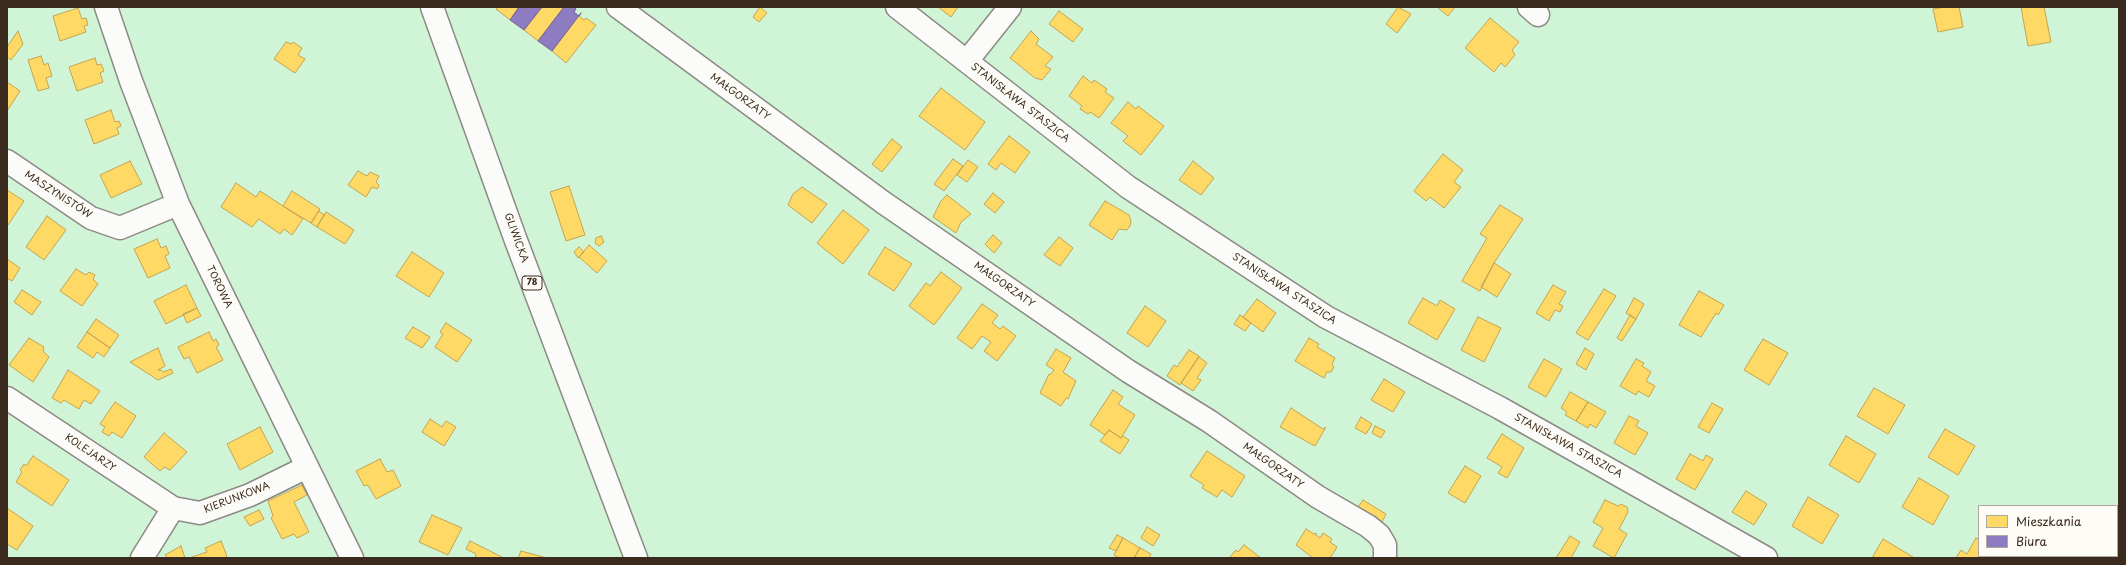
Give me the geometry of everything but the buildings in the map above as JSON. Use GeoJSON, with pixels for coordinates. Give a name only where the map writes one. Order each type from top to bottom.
{"type":"FeatureCollection","features":[{"type":"Feature","properties":{"kind":"street","name":"TOROWA"},"geometry":{"type":"LineString","coordinates":[[106,7],[130,81],[178,204],[352,558]]}},
{"type":"Feature","properties":{"kind":"street","name":"GLIWICKA"},"geometry":{"type":"LineString","coordinates":[[432,7],[515,238],[636,558]]}},
{"type":"Feature","properties":{"kind":"street","name":"MAŁGORZATY"},"geometry":{"type":"LineString","coordinates":[[618,7],[884,203],[1128,370],[1209,421],[1318,497],[1368,526],[1379,535],[1385,545],[1385,558]]}},
{"type":"Feature","properties":{"kind":"street","name":"STANISŁAWA STASZICA"},"geometry":{"type":"LineString","coordinates":[[897,7],[1128,187],[1326,317],[1500,408],[1766,558]]}},
{"type":"Feature","properties":{"kind":"street"},"geometry":{"type":"LineString","coordinates":[[967,61],[1010,7]]}},
{"type":"Feature","properties":{"kind":"street","name":"MASZYNISTÓW"},"geometry":{"type":"LineString","coordinates":[[7,161],[91,218],[120,228],[178,204]]}},
{"type":"Feature","properties":{"kind":"street","name":"KOLEJARZY"},"geometry":{"type":"LineString","coordinates":[[7,398],[173,508]]}},
{"type":"Feature","properties":{"kind":"street","name":"KIERUNKOWA"},"geometry":{"type":"LineString","coordinates":[[173,508],[200,512],[250,495],[307,467]]}},
{"type":"Feature","properties":{"kind":"street"},"geometry":{"type":"LineString","coordinates":[[142,558],[173,508]]}},
{"type":"Feature","properties":{"kind":"green space"},"geometry":{"type":"Polygon","coordinates":[[[7,7],[2119,7],[2119,558],[7,558],[7,7]]]}}]}
